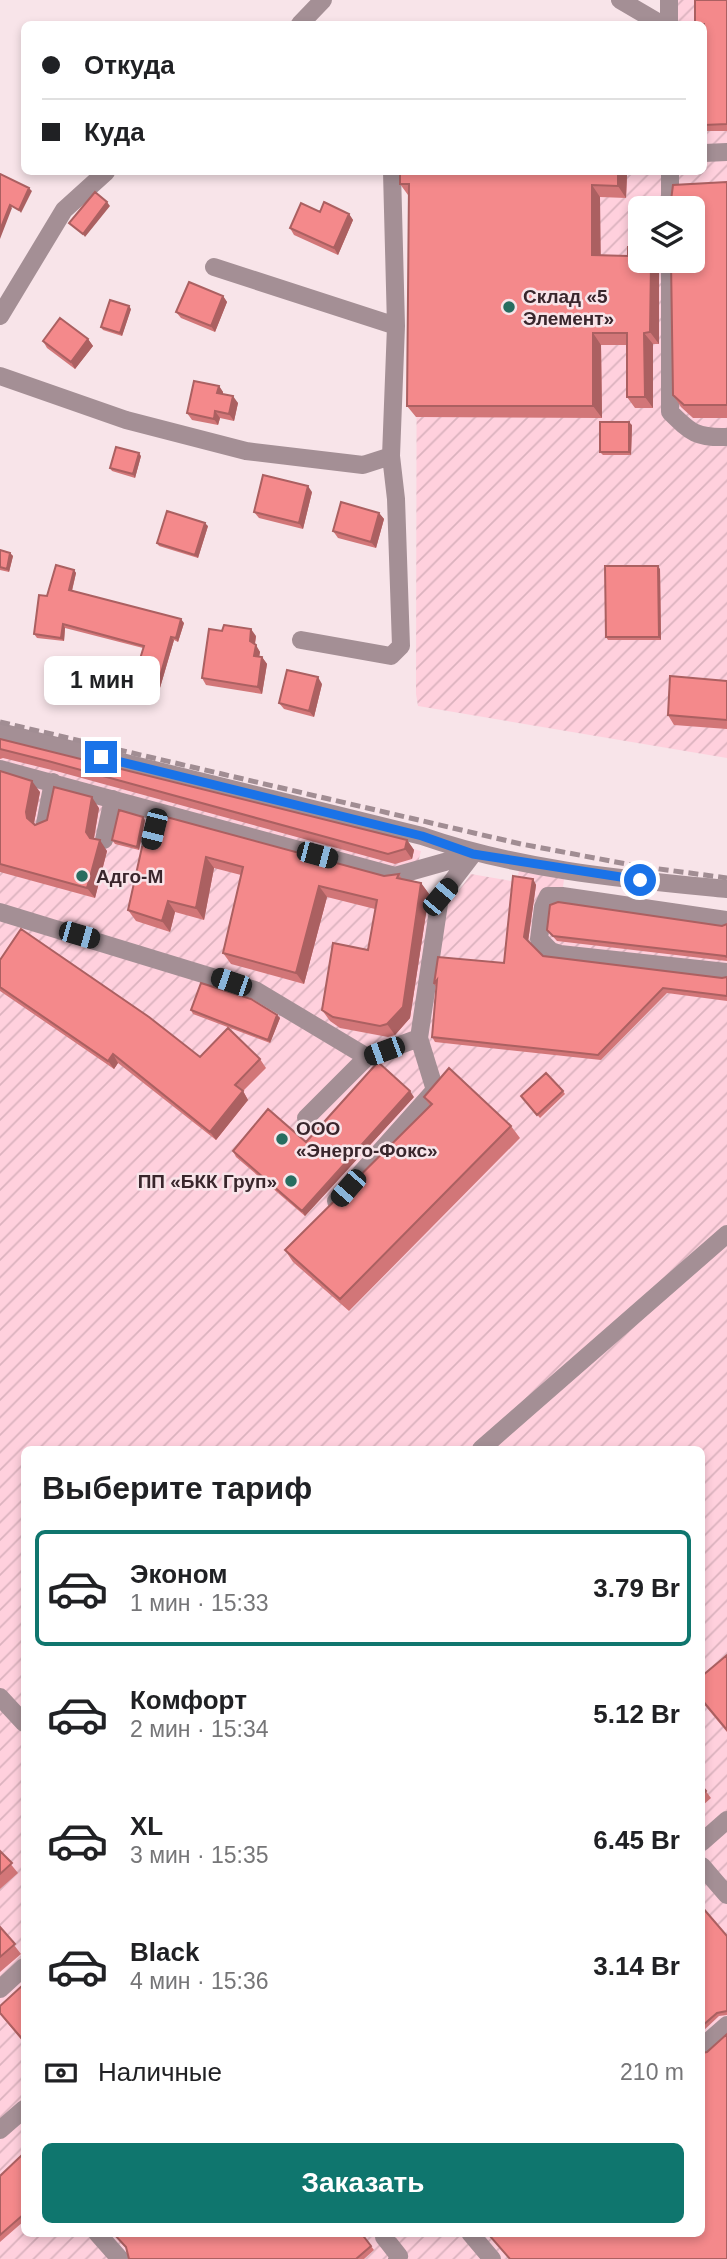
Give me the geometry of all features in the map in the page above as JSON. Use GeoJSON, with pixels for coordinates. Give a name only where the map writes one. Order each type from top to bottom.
{"type":"FeatureCollection","features":[{"type":"Feature","properties":{"kind":"street"},"geometry":{"type":"LineString","coordinates":[[303,21],[323,0]]}},
{"type":"Feature","properties":{"kind":"street"},"geometry":{"type":"LineString","coordinates":[[620,0],[656,21]]}},
{"type":"Feature","properties":{"kind":"street"},"geometry":{"type":"LineString","coordinates":[[669,0],[669,21]]}},
{"type":"Feature","properties":{"kind":"street"},"geometry":{"type":"LineString","coordinates":[[707,153],[727,152]]}},
{"type":"Feature","properties":{"kind":"street"},"geometry":{"type":"LineString","coordinates":[[0,316],[64,210],[103,175]]}},
{"type":"Feature","properties":{"kind":"street"},"geometry":{"type":"LineString","coordinates":[[301,640],[391,656],[401,646],[396,499],[391,456],[396,326],[392,175]]}},
{"type":"Feature","properties":{"kind":"street"},"geometry":{"type":"LineString","coordinates":[[670,175],[670,196]]}},
{"type":"Feature","properties":{"kind":"street"},"geometry":{"type":"LineString","coordinates":[[214,267],[396,326]]}},
{"type":"Feature","properties":{"kind":"street"},"geometry":{"type":"LineString","coordinates":[[670,273],[670,412],[694,434],[703,438],[727,437]]}},
{"type":"Feature","properties":{"kind":"street"},"geometry":{"type":"LineString","coordinates":[[0,376],[126,420],[246,451],[363,464],[391,456]]}},
{"type":"Feature","properties":{"kind":"street"},"geometry":{"type":"LineString","coordinates":[[0,732],[422,836],[473,854],[581,872],[727,889]]}},
{"type":"Feature","properties":{"kind":"street"},"geometry":{"type":"LineString","coordinates":[[1,772],[53,782],[395,876],[473,854]]}},
{"type":"Feature","properties":{"kind":"street"},"geometry":{"type":"LineString","coordinates":[[45,824],[53,782]]}},
{"type":"Feature","properties":{"kind":"street"},"geometry":{"type":"LineString","coordinates":[[104,840],[113,799]]}},
{"type":"Feature","properties":{"kind":"street"},"geometry":{"type":"LineString","coordinates":[[150,847],[159,811]]}},
{"type":"Feature","properties":{"kind":"street"},"geometry":{"type":"LineString","coordinates":[[322,1217],[435,1090],[419,1038],[440,897],[473,854]]}},
{"type":"Feature","properties":{"kind":"street"},"geometry":{"type":"LineString","coordinates":[[727,920],[562,896],[548,897],[543,907],[540,939],[551,951],[560,954],[727,972]]}},
{"type":"Feature","properties":{"kind":"street"},"geometry":{"type":"LineString","coordinates":[[0,912],[255,990],[367,1057]]}},
{"type":"Feature","properties":{"kind":"street"},"geometry":{"type":"LineString","coordinates":[[306,1118],[367,1057],[419,1038]]}},
{"type":"Feature","properties":{"kind":"street"},"geometry":{"type":"LineString","coordinates":[[484,1446],[727,1234]]}},
{"type":"Feature","properties":{"kind":"street"},"geometry":{"type":"LineString","coordinates":[[0,1697],[21,1720]]}},
{"type":"Feature","properties":{"kind":"street"},"geometry":{"type":"LineString","coordinates":[[705,1839],[727,1820]]}},
{"type":"Feature","properties":{"kind":"street"},"geometry":{"type":"LineString","coordinates":[[705,1869],[727,1895]]}},
{"type":"Feature","properties":{"kind":"street"},"geometry":{"type":"LineString","coordinates":[[0,1989],[21,1970]]}},
{"type":"Feature","properties":{"kind":"street"},"geometry":{"type":"LineString","coordinates":[[705,2044],[727,2025]]}},
{"type":"Feature","properties":{"kind":"street"},"geometry":{"type":"LineString","coordinates":[[0,2130],[21,2112]]}},
{"type":"Feature","properties":{"kind":"street"},"geometry":{"type":"LineString","coordinates":[[101,2237],[120,2259]]}},
{"type":"Feature","properties":{"kind":"street"},"geometry":{"type":"LineString","coordinates":[[384,2237],[399,2256],[397,2259]]}},
{"type":"Feature","properties":{"kind":"street"},"geometry":{"type":"LineString","coordinates":[[479,2237],[492,2259]]}},
{"type":"Feature","properties":{"kind":"shaded area"},"geometry":{"type":"Polygon","coordinates":[[[661,0],[727,0],[727,758],[418,706],[417,196],[408,195],[408,175],[707,175],[707,21],[661,21],[661,0]]]}},
{"type":"Feature","properties":{"kind":"shaded area"},"geometry":{"type":"Polygon","coordinates":[[[0,743],[421,851],[411,890],[451,901],[471,874],[517,882],[519,870],[564,879],[562,895],[727,920],[727,2259],[0,2259],[0,743]]]}},
{"type":"Feature","properties":{"kind":"building"},"geometry":{"type":"Polygon","coordinates":[[[695,0],[727,0],[727,124],[707,125],[707,21],[695,21],[695,0]]]}},
{"type":"Feature","properties":{"kind":"building"},"geometry":{"type":"Polygon","coordinates":[[[0,174],[29,188],[19,210],[10,205],[0,230],[0,174]]]}},
{"type":"Feature","properties":{"kind":"building","name":"Склад «5 Элемент»"},"geometry":{"type":"Polygon","coordinates":[[[400,175],[618,175],[618,186],[592,185],[592,255],[628,256],[628,273],[651,273],[650,332],[644,333],[645,397],[627,397],[627,333],[593,333],[593,406],[407,406],[409,184],[400,184],[400,175]]]}},
{"type":"Feature","properties":{"kind":"building"},"geometry":{"type":"Polygon","coordinates":[[[727,182],[727,405],[684,405],[673,395],[671,273],[705,273],[705,196],[672,196],[673,185],[727,182]]]}},
{"type":"Feature","properties":{"kind":"building"},"geometry":{"type":"Polygon","coordinates":[[[95,192],[107,202],[83,234],[69,223],[95,192]]]}},
{"type":"Feature","properties":{"kind":"building"},"geometry":{"type":"Polygon","coordinates":[[[324,202],[349,214],[334,248],[290,228],[301,203],[320,212],[324,202]]]}},
{"type":"Feature","properties":{"kind":"building"},"geometry":{"type":"Polygon","coordinates":[[[189,282],[223,296],[211,326],[176,312],[189,282]]]}},
{"type":"Feature","properties":{"kind":"building"},"geometry":{"type":"Polygon","coordinates":[[[110,300],[129,306],[120,333],[101,327],[110,300]]]}},
{"type":"Feature","properties":{"kind":"building"},"geometry":{"type":"Polygon","coordinates":[[[60,318],[88,339],[71,362],[43,341],[60,318]]]}},
{"type":"Feature","properties":{"kind":"building"},"geometry":{"type":"Polygon","coordinates":[[[194,381],[219,386],[217,393],[233,396],[229,414],[215,411],[214,419],[187,413],[194,381]]]}},
{"type":"Feature","properties":{"kind":"building"},"geometry":{"type":"Polygon","coordinates":[[[600,422],[629,422],[629,452],[600,452],[600,422]]]}},
{"type":"Feature","properties":{"kind":"building"},"geometry":{"type":"Polygon","coordinates":[[[116,447],[139,453],[133,474],[110,468],[116,447]]]}},
{"type":"Feature","properties":{"kind":"building"},"geometry":{"type":"Polygon","coordinates":[[[263,475],[308,486],[299,523],[254,512],[263,475]]]}},
{"type":"Feature","properties":{"kind":"building"},"geometry":{"type":"Polygon","coordinates":[[[341,502],[379,513],[371,542],[333,531],[341,502]]]}},
{"type":"Feature","properties":{"kind":"building"},"geometry":{"type":"Polygon","coordinates":[[[167,511],[205,523],[195,555],[157,543],[167,511]]]}},
{"type":"Feature","properties":{"kind":"building"},"geometry":{"type":"Polygon","coordinates":[[[0,550],[10,553],[7,569],[0,567],[0,550]]]}},
{"type":"Feature","properties":{"kind":"building"},"geometry":{"type":"Polygon","coordinates":[[[56,565],[74,570],[69,590],[181,619],[176,638],[171,637],[155,695],[131,688],[144,646],[63,624],[61,638],[34,634],[39,595],[47,596],[56,565]]]}},
{"type":"Feature","properties":{"kind":"building"},"geometry":{"type":"Polygon","coordinates":[[[605,566],[658,566],[659,637],[606,637],[605,566]]]}},
{"type":"Feature","properties":{"kind":"building"},"geometry":{"type":"Polygon","coordinates":[[[224,625],[251,629],[250,641],[256,645],[254,656],[262,657],[258,687],[202,678],[209,629],[222,631],[224,625]]]}},
{"type":"Feature","properties":{"kind":"building"},"geometry":{"type":"Polygon","coordinates":[[[287,670],[318,677],[309,711],[279,703],[287,670]]]}},
{"type":"Feature","properties":{"kind":"building"},"geometry":{"type":"Polygon","coordinates":[[[670,676],[727,681],[727,720],[668,715],[670,676]]]}},
{"type":"Feature","properties":{"kind":"building"},"geometry":{"type":"Polygon","coordinates":[[[0,739],[407,840],[405,849],[388,854],[0,749],[0,739]]]}},
{"type":"Feature","properties":{"kind":"building"},"geometry":{"type":"Polygon","coordinates":[[[0,771],[32,781],[26,812],[27,818],[35,825],[47,820],[54,787],[92,797],[86,832],[90,838],[100,840],[87,888],[0,864],[0,771]]]}},
{"type":"Feature","properties":{"kind":"building"},"geometry":{"type":"Polygon","coordinates":[[[119,810],[143,817],[137,847],[112,840],[119,810]]]}},
{"type":"Feature","properties":{"kind":"building"},"geometry":{"type":"Polygon","coordinates":[[[159,815],[384,876],[399,874],[397,878],[421,883],[403,1007],[387,1024],[380,1026],[333,1017],[322,1010],[333,943],[368,950],[377,900],[319,886],[296,973],[223,953],[243,867],[206,857],[196,908],[168,901],[162,921],[128,910],[142,847],[153,839],[159,815]]]}},
{"type":"Feature","properties":{"kind":"building"},"geometry":{"type":"Polygon","coordinates":[[[513,876],[533,879],[524,937],[543,956],[727,977],[727,996],[663,988],[598,1055],[432,1037],[438,957],[504,963],[513,876]]]}},
{"type":"Feature","properties":{"kind":"building"},"geometry":{"type":"Polygon","coordinates":[[[558,902],[722,926],[727,924],[727,957],[553,936],[547,930],[550,905],[558,902]]]}},
{"type":"Feature","properties":{"kind":"building"},"geometry":{"type":"Polygon","coordinates":[[[21,929],[149,1017],[200,1057],[228,1028],[260,1059],[235,1085],[243,1091],[210,1132],[113,1054],[108,1061],[0,987],[0,960],[21,929]]]}},
{"type":"Feature","properties":{"kind":"building"},"geometry":{"type":"Polygon","coordinates":[[[201,983],[251,999],[277,1015],[268,1040],[191,1010],[201,983]]]}},
{"type":"Feature","properties":{"kind":"building"},"geometry":{"type":"Polygon","coordinates":[[[378,1062],[410,1091],[302,1211],[233,1151],[268,1109],[306,1142],[378,1062]]]}},
{"type":"Feature","properties":{"kind":"building"},"geometry":{"type":"Polygon","coordinates":[[[449,1068],[511,1126],[340,1299],[285,1250],[432,1104],[424,1097],[449,1068]]]}},
{"type":"Feature","properties":{"kind":"building"},"geometry":{"type":"Polygon","coordinates":[[[546,1073],[563,1091],[537,1115],[521,1096],[546,1073]]]}},
{"type":"Feature","properties":{"kind":"building"},"geometry":{"type":"Polygon","coordinates":[[[727,1655],[727,1730],[705,1704],[705,1673],[727,1655]]]}},
{"type":"Feature","properties":{"kind":"building"},"geometry":{"type":"Polygon","coordinates":[[[0,1851],[12,1863],[0,1874],[0,1851]]]}},
{"type":"Feature","properties":{"kind":"building"},"geometry":{"type":"Polygon","coordinates":[[[705,1910],[727,1936],[727,2011],[717,2013],[705,2023],[705,1910]]]}},
{"type":"Feature","properties":{"kind":"building"},"geometry":{"type":"Polygon","coordinates":[[[0,1927],[15,1944],[0,1957],[0,1927]]]}},
{"type":"Feature","properties":{"kind":"building"},"geometry":{"type":"Polygon","coordinates":[[[21,1987],[21,2038],[0,2013],[0,2006],[21,1987]]]}},
{"type":"Feature","properties":{"kind":"building"},"geometry":{"type":"Polygon","coordinates":[[[727,2034],[727,2259],[510,2259],[491,2237],[705,2237],[707,2052],[727,2034]]]}},
{"type":"Feature","properties":{"kind":"building"},"geometry":{"type":"Polygon","coordinates":[[[21,2156],[21,2217],[0,2235],[0,2176],[21,2156]]]}},
{"type":"Feature","properties":{"kind":"building"},"geometry":{"type":"Polygon","coordinates":[[[117,2237],[364,2237],[371,2246],[356,2259],[129,2259],[126,2247],[117,2237]]]}},
{"type":"Feature","properties":{"kind":"railway"},"geometry":{"type":"LineString","coordinates":[[0,722],[521,844],[637,866],[727,878]]}},
{"type":"Feature","properties":{"kind":"place","name":"Склад «5 Элемент»"},"geometry":{"type":"Point","coordinates":[509,307]}},
{"type":"Feature","properties":{"kind":"place","name":"Адго-М"},"geometry":{"type":"Point","coordinates":[82,876]}},
{"type":"Feature","properties":{"kind":"place","name":"ООО «Энерго-Фокс»"},"geometry":{"type":"Point","coordinates":[282,1139]}},
{"type":"Feature","properties":{"kind":"place","name":"ПП «БКК Груп»"},"geometry":{"type":"Point","coordinates":[291,1181]}},
{"type":"Feature","properties":{"kind":"route"},"geometry":{"type":"LineString","coordinates":[[101,757],[340,818],[422,836],[473,854],[536,866],[640,880]]}}]}
